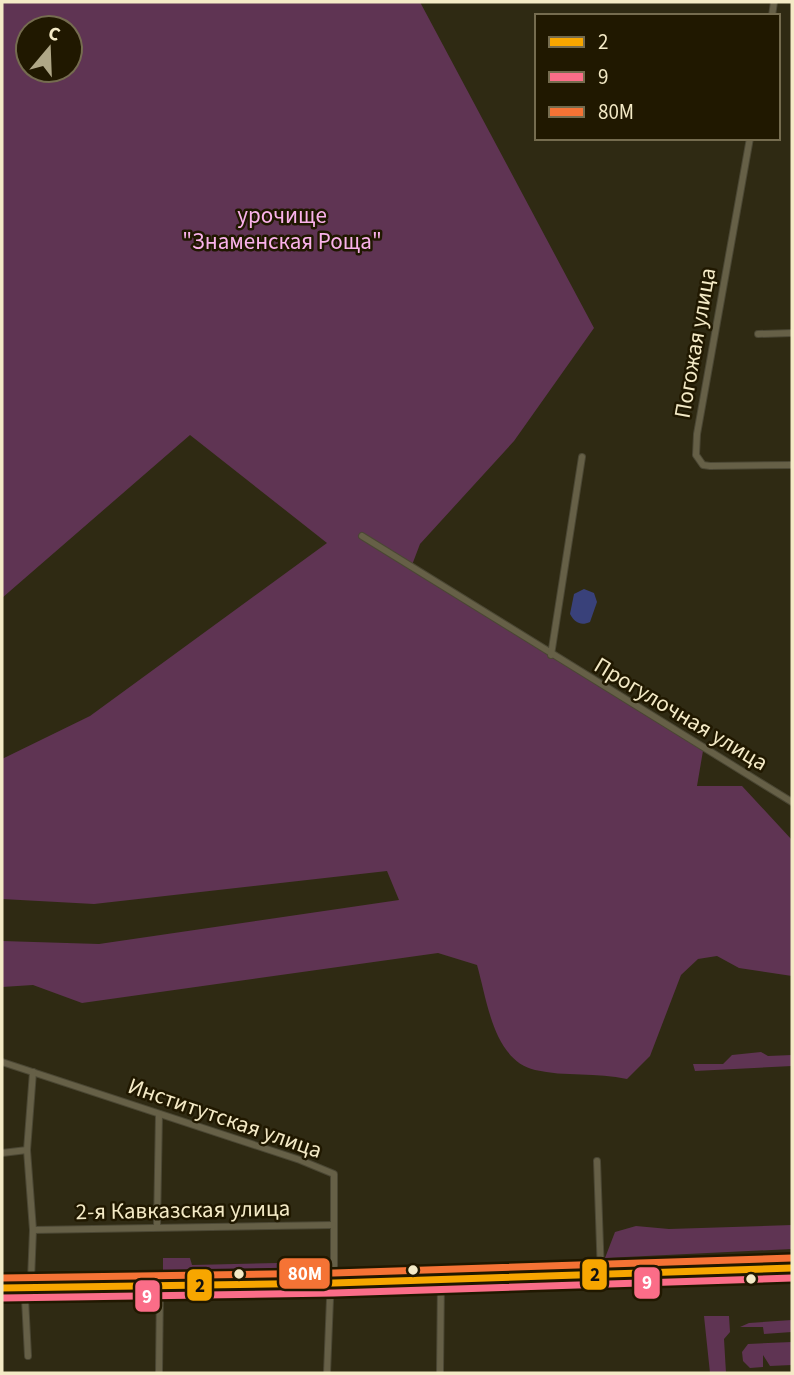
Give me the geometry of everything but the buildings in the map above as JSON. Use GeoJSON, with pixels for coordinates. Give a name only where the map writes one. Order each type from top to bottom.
{"type":"FeatureCollection","features":[{"type":"Feature","properties":{"kind":"main road"},"geometry":{"type":"LineString","coordinates":[[2,1288],[334,1283],[792,1268]]}},
{"type":"Feature","properties":{"kind":"street","name":"Погожая улица"},"geometry":{"type":"LineString","coordinates":[[750,140],[697,434],[696,455],[704,464],[710,466],[792,465]]}},
{"type":"Feature","properties":{"kind":"street"},"geometry":{"type":"LineString","coordinates":[[758,334],[792,333]]}},
{"type":"Feature","properties":{"kind":"street"},"geometry":{"type":"LineString","coordinates":[[551,655],[582,457]]}},
{"type":"Feature","properties":{"kind":"street","name":"Прогулочная улица"},"geometry":{"type":"LineString","coordinates":[[362,537],[792,802]]}},
{"type":"Feature","properties":{"kind":"street","name":"Институтская улица"},"geometry":{"type":"LineString","coordinates":[[2,1062],[334,1174],[334,1283],[330,1299],[327,1373]]}},
{"type":"Feature","properties":{"kind":"street"},"geometry":{"type":"LineString","coordinates":[[28,1356],[25,1299],[29,1288],[33,1230],[27,1150],[33,1072]]}},
{"type":"Feature","properties":{"kind":"street"},"geometry":{"type":"LineString","coordinates":[[157,1226],[159,1114]]}},
{"type":"Feature","properties":{"kind":"street"},"geometry":{"type":"LineString","coordinates":[[2,1153],[27,1150]]}},
{"type":"Feature","properties":{"kind":"street"},"geometry":{"type":"LineString","coordinates":[[597,1161],[601,1275]]}},
{"type":"Feature","properties":{"kind":"street","name":"2-я Кавказская улица"},"geometry":{"type":"LineString","coordinates":[[33,1230],[333,1225]]}},
{"type":"Feature","properties":{"kind":"street"},"geometry":{"type":"LineString","coordinates":[[440,1373],[441,1279]]}},
{"type":"Feature","properties":{"kind":"street"},"geometry":{"type":"LineString","coordinates":[[159,1373],[160,1287]]}},
{"type":"Feature","properties":{"kind":"green space","name":"урочище \"Знаменская Роща\""},"geometry":{"type":"Polygon","coordinates":[[[2,2],[420,2],[594,328],[514,441],[420,544],[412,565],[704,745],[697,786],[742,786],[792,840],[792,976],[739,968],[717,956],[698,959],[681,975],[650,1056],[627,1079],[546,1072],[521,1064],[510,1054],[494,1026],[477,965],[438,953],[82,1003],[33,985],[2,987],[2,941],[99,944],[399,900],[387,871],[94,904],[2,899],[2,759],[90,716],[327,543],[190,435],[2,598],[2,2]]]}},
{"type":"Feature","properties":{"kind":"green space"},"geometry":{"type":"Polygon","coordinates":[[[761,1052],[768,1056],[792,1055],[792,1066],[695,1071],[693,1064],[723,1064],[732,1055],[761,1052]]]}},
{"type":"Feature","properties":{"kind":"green space"},"geometry":{"type":"Polygon","coordinates":[[[792,1225],[792,1249],[605,1258],[615,1232],[636,1226],[669,1229],[792,1225]]]}},
{"type":"Feature","properties":{"kind":"green space"},"geometry":{"type":"Polygon","coordinates":[[[163,1258],[190,1258],[192,1265],[326,1262],[329,1264],[329,1272],[226,1272],[210,1276],[163,1276],[163,1258]]]}},
{"type":"Feature","properties":{"kind":"green space"},"geometry":{"type":"Polygon","coordinates":[[[704,1316],[729,1316],[730,1332],[724,1339],[726,1373],[710,1373],[704,1316]]]}},
{"type":"Feature","properties":{"kind":"green space"},"geometry":{"type":"Polygon","coordinates":[[[792,1320],[792,1332],[764,1334],[763,1327],[740,1327],[749,1323],[792,1320]]]}},
{"type":"Feature","properties":{"kind":"green space"},"geometry":{"type":"Polygon","coordinates":[[[792,1342],[792,1365],[770,1366],[763,1355],[763,1367],[750,1368],[743,1361],[742,1352],[748,1344],[792,1342]]]}},
{"type":"Feature","properties":{"kind":"water"},"geometry":{"type":"Polygon","coordinates":[[[584,589],[594,593],[597,602],[590,622],[581,624],[570,614],[574,594],[584,589]]]}},
{"type":"Feature","properties":{"kind":"transit line","name":"80М"},"geometry":{"type":"LineString","coordinates":[[2,1278],[334,1273],[792,1258]]}},
{"type":"Feature","properties":{"kind":"transit line","name":"2"},"geometry":{"type":"LineString","coordinates":[[2,1288],[334,1283],[792,1268]]}},
{"type":"Feature","properties":{"kind":"transit line","name":"9"},"geometry":{"type":"LineString","coordinates":[[2,1298],[334,1293],[792,1278]]}}]}
